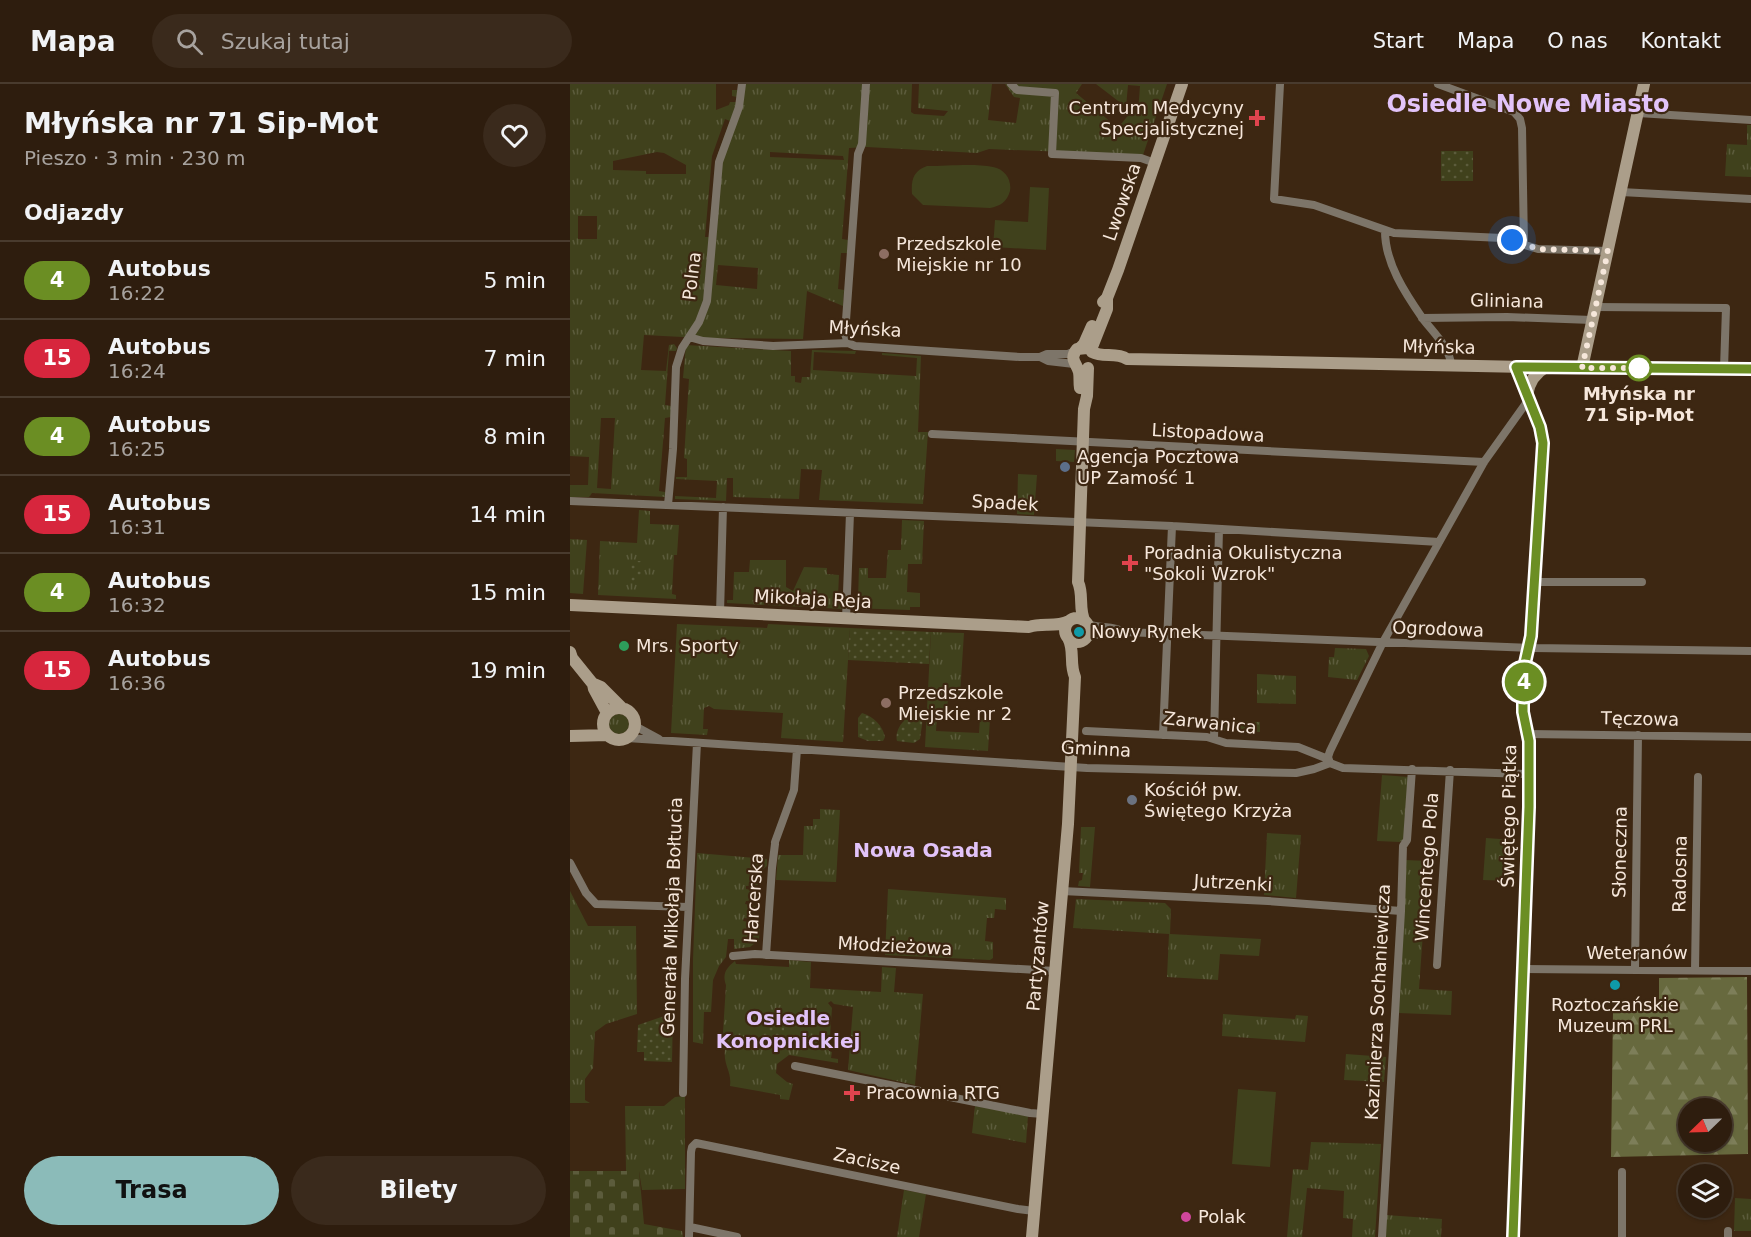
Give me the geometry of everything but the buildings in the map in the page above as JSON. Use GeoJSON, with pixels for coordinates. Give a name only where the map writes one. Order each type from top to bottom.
{"type":"FeatureCollection","features":[{"type":"Feature","properties":{"kind":"street","name":"Polna"},"geometry":{"type":"LineString","coordinates":[[668,505],[676,367],[682,348],[699,322],[707,301],[719,162],[739,107],[742,84]]}},
{"type":"Feature","properties":{"kind":"street"},"geometry":{"type":"LineString","coordinates":[[848,343],[845,334],[858,154],[862,144],[866,84]]}},
{"type":"Feature","properties":{"kind":"street"},"geometry":{"type":"LineString","coordinates":[[1011,84],[1017,90],[1054,93],[1052,154],[1141,159],[1155,163]]}},
{"type":"Feature","properties":{"kind":"street","name":"Lwowska"},"geometry":{"type":"LineString","coordinates":[[1082,350],[1092,347],[1107,309],[1107,298],[1182,84]]}},
{"type":"Feature","properties":{"kind":"street"},"geometry":{"type":"LineString","coordinates":[[1280,84],[1274,199],[1314,206],[1384,231],[1402,234],[1502,238],[1543,249],[1608,251]]}},
{"type":"Feature","properties":{"kind":"street"},"geometry":{"type":"LineString","coordinates":[[1438,84],[1514,112],[1520,119],[1524,245]]}},
{"type":"Feature","properties":{"kind":"street"},"geometry":{"type":"LineString","coordinates":[[1582,368],[1644,84]]}},
{"type":"Feature","properties":{"kind":"street"},"geometry":{"type":"LineString","coordinates":[[1638,113],[1751,120]]}},
{"type":"Feature","properties":{"kind":"street"},"geometry":{"type":"LineString","coordinates":[[1621,192],[1751,199]]}},
{"type":"Feature","properties":{"kind":"street"},"geometry":{"type":"LineString","coordinates":[[1384,231],[1388,253],[1397,276],[1422,318],[1449,355],[1451,366]]}},
{"type":"Feature","properties":{"kind":"street","name":"Lwowska"},"geometry":{"type":"LineString","coordinates":[[1082,350],[1100,306],[1107,298]]}},
{"type":"Feature","properties":{"kind":"street"},"geometry":{"type":"LineString","coordinates":[[1595,307],[1726,308],[1724,369]]}},
{"type":"Feature","properties":{"kind":"street","name":"Gliniana"},"geometry":{"type":"LineString","coordinates":[[1422,318],[1495,317],[1592,320]]}},
{"type":"Feature","properties":{"kind":"street"},"geometry":{"type":"LineString","coordinates":[[1102,322],[1104,342],[1124,357]]}},
{"type":"Feature","properties":{"kind":"street","name":"Młyńska"},"geometry":{"type":"LineString","coordinates":[[689,337],[703,341],[773,346],[848,343],[859,346],[1040,357],[1048,361],[1082,366],[1120,363],[1124,357]]}},
{"type":"Feature","properties":{"kind":"street","name":"Młyńska"},"geometry":{"type":"LineString","coordinates":[[1040,357],[1047,354],[1068,354],[1082,350],[1099,355],[1124,357],[1451,366],[1751,369]]}},
{"type":"Feature","properties":{"kind":"street"},"geometry":{"type":"LineString","coordinates":[[1078,582],[1075,589],[1073,613],[1065,626],[1067,637],[1073,641],[1084,639],[1088,631],[1081,613],[1081,592],[1078,582],[1084,409],[1080,398],[1079,373],[1082,366],[1094,359],[1082,350],[1072,357],[1082,366]]}},
{"type":"Feature","properties":{"kind":"street","name":"Świętego Piątka"},"geometry":{"type":"LineString","coordinates":[[1513,1237],[1529,774],[1528,734],[1523,709],[1543,443],[1540,427],[1516,367]]}},
{"type":"Feature","properties":{"kind":"street"},"geometry":{"type":"LineString","coordinates":[[1329,761],[1333,744],[1382,644],[1484,462],[1528,397],[1528,387],[1533,378],[1546,367]]}},
{"type":"Feature","properties":{"kind":"street","name":"Listopadowa"},"geometry":{"type":"LineString","coordinates":[[932,434],[1484,462]]}},
{"type":"Feature","properties":{"kind":"street","name":"Spadek"},"geometry":{"type":"LineString","coordinates":[[570,501],[1172,526],[1439,542]]}},
{"type":"Feature","properties":{"kind":"street"},"geometry":{"type":"LineString","coordinates":[[720,613],[723,507]]}},
{"type":"Feature","properties":{"kind":"street"},"geometry":{"type":"LineString","coordinates":[[846,619],[850,513]]}},
{"type":"Feature","properties":{"kind":"street"},"geometry":{"type":"LineString","coordinates":[[1163,735],[1172,526]]}},
{"type":"Feature","properties":{"kind":"street"},"geometry":{"type":"LineString","coordinates":[[1214,739],[1219,529]]}},
{"type":"Feature","properties":{"kind":"street"},"geometry":{"type":"LineString","coordinates":[[1534,582],[1642,582]]}},
{"type":"Feature","properties":{"kind":"street","name":"Mikołaja Reja"},"geometry":{"type":"LineString","coordinates":[[570,605],[1029,627],[1060,625],[1070,620]]}},
{"type":"Feature","properties":{"kind":"street","name":"Mikołaja Reja"},"geometry":{"type":"LineString","coordinates":[[570,613],[594,607]]}},
{"type":"Feature","properties":{"kind":"street"},"geometry":{"type":"LineString","coordinates":[[1070,620],[1078,618],[1086,623]]}},
{"type":"Feature","properties":{"kind":"street","name":"Ogrodowa"},"geometry":{"type":"LineString","coordinates":[[1086,623],[1093,626],[1117,628],[1124,632]]}},
{"type":"Feature","properties":{"kind":"street","name":"Mikołaja Reja"},"geometry":{"type":"LineString","coordinates":[[1029,627],[1036,631],[1067,637]]}},
{"type":"Feature","properties":{"kind":"street","name":"Ogrodowa"},"geometry":{"type":"LineString","coordinates":[[1084,639],[1093,634],[1113,635],[1124,632],[1382,644],[1751,651]]}},
{"type":"Feature","properties":{"kind":"street","name":"Partyzantów"},"geometry":{"type":"LineString","coordinates":[[1032,1237],[1071,767],[1074,677],[1072,646],[1067,637]]}},
{"type":"Feature","properties":{"kind":"street","name":"Partyzantów"},"geometry":{"type":"LineString","coordinates":[[1074,677],[1078,670],[1080,646],[1084,639]]}},
{"type":"Feature","properties":{"kind":"street"},"geometry":{"type":"LineString","coordinates":[[570,736],[608,735],[617,740],[627,738],[635,726],[632,715],[601,687],[594,684],[571,656]]}},
{"type":"Feature","properties":{"kind":"street"},"geometry":{"type":"LineString","coordinates":[[594,684],[605,717],[608,735]]}},
{"type":"Feature","properties":{"kind":"street"},"geometry":{"type":"LineString","coordinates":[[570,730],[593,728],[614,708],[622,708]]}},
{"type":"Feature","properties":{"kind":"street","name":"Gminna"},"geometry":{"type":"LineString","coordinates":[[635,726],[658,739],[697,743],[1071,767],[1296,773],[1319,768],[1329,761],[1343,768],[1529,774]]}},
{"type":"Feature","properties":{"kind":"street","name":"Zarwanica"},"geometry":{"type":"LineString","coordinates":[[1086,731],[1163,735],[1214,739],[1226,743],[1305,748],[1329,761]]}},
{"type":"Feature","properties":{"kind":"street","name":"Tęczowa"},"geometry":{"type":"LineString","coordinates":[[1528,734],[1751,737]]}},
{"type":"Feature","properties":{"kind":"street","name":"Słoneczna"},"geometry":{"type":"LineString","coordinates":[[1635,969],[1638,735]]}},
{"type":"Feature","properties":{"kind":"street","name":"Gminna"},"geometry":{"type":"LineString","coordinates":[[627,738],[652,741],[658,739]]}},
{"type":"Feature","properties":{"kind":"street","name":"Generała Mikołaja Bołtucia"},"geometry":{"type":"LineString","coordinates":[[683,1093],[688,907],[697,743]]}},
{"type":"Feature","properties":{"kind":"street","name":"Harcerska"},"geometry":{"type":"LineString","coordinates":[[766,955],[775,843],[794,790],[797,749]]}},
{"type":"Feature","properties":{"kind":"street","name":"Kazimierza Sochaniewicza"},"geometry":{"type":"LineString","coordinates":[[1382,1237],[1403,846],[1407,840],[1413,770]]}},
{"type":"Feature","properties":{"kind":"street","name":"Wincentego Pola"},"geometry":{"type":"LineString","coordinates":[[1437,965],[1450,770]]}},
{"type":"Feature","properties":{"kind":"street","name":"Radosna"},"geometry":{"type":"LineString","coordinates":[[1695,970],[1698,777]]}},
{"type":"Feature","properties":{"kind":"street"},"geometry":{"type":"LineString","coordinates":[[570,862],[586,893],[596,904],[688,907]]}},
{"type":"Feature","properties":{"kind":"street","name":"Jutrzenki"},"geometry":{"type":"LineString","coordinates":[[1062,891],[1268,901],[1401,911]]}},
{"type":"Feature","properties":{"kind":"street","name":"Młodzieżowa"},"geometry":{"type":"LineString","coordinates":[[733,956],[766,955],[1055,972]]}},
{"type":"Feature","properties":{"kind":"street","name":"Weteranów"},"geometry":{"type":"LineString","coordinates":[[1523,969],[1751,971]]}},
{"type":"Feature","properties":{"kind":"street"},"geometry":{"type":"LineString","coordinates":[[795,1066],[1043,1114]]}},
{"type":"Feature","properties":{"kind":"street","name":"Zacisze"},"geometry":{"type":"LineString","coordinates":[[690,1227],[691,1149],[694,1144],[1034,1211]]}},
{"type":"Feature","properties":{"kind":"street"},"geometry":{"type":"LineString","coordinates":[[1622,1172],[1622,1237]]}},
{"type":"Feature","properties":{"kind":"street"},"geometry":{"type":"LineString","coordinates":[[689,1237],[690,1227],[737,1237]]}},
{"type":"Feature","properties":{"kind":"green space"},"geometry":{"type":"Polygon","coordinates":[[[570,84],[716,84],[716,110],[729,105],[730,102],[736,102],[737,97],[732,96],[732,90],[738,90],[738,84],[912,84],[911,112],[944,116],[948,111],[918,108],[919,84],[992,84],[988,120],[1016,123],[1020,98],[1014,97],[1005,84],[1082,84],[1076,93],[1118,128],[1130,113],[1138,113],[1140,86],[1128,85],[1126,107],[1096,84],[1167,84],[1143,155],[989,149],[977,153],[849,148],[842,239],[848,240],[847,253],[841,253],[838,289],[844,290],[843,306],[807,291],[803,339],[644,335],[641,370],[666,371],[669,345],[674,344],[677,348],[676,351],[669,351],[665,405],[671,406],[671,417],[665,418],[659,491],[665,492],[665,497],[592,493],[589,497],[570,497],[570,485],[588,485],[589,457],[570,456],[570,84]],[[725,119],[712,156],[705,237],[709,237],[717,156],[730,121],[725,119]],[[657,152],[613,161],[613,170],[646,171],[646,174],[686,174],[686,165],[664,153],[657,152]],[[770,152],[770,157],[844,160],[843,156],[770,152]],[[578,216],[578,239],[597,239],[597,216],[578,216]],[[718,265],[716,285],[757,289],[758,268],[718,265]],[[601,418],[597,488],[611,489],[615,418],[601,418]]]}},
{"type":"Feature","properties":{"kind":"green space"},"geometry":{"type":"Polygon","coordinates":[[[1747,125],[1751,125],[1751,177],[1725,176],[1727,144],[1747,145],[1747,125]]]}},
{"type":"Feature","properties":{"kind":"green space"},"geometry":{"type":"Polygon","coordinates":[[[1441,151],[1473,151],[1473,181],[1441,181],[1441,151]]]}},
{"type":"Feature","properties":{"kind":"green space"},"geometry":{"type":"Polygon","coordinates":[[[978,165],[997,168],[1007,176],[1010,191],[1003,203],[990,208],[923,205],[912,194],[912,184],[916,173],[927,166],[978,165]]]}},
{"type":"Feature","properties":{"kind":"green space"},"geometry":{"type":"Polygon","coordinates":[[[1030,187],[1049,188],[1046,250],[993,247],[995,220],[1028,222],[1030,187]]]}},
{"type":"Feature","properties":{"kind":"green space"},"geometry":{"type":"Polygon","coordinates":[[[686,345],[791,351],[791,376],[795,376],[795,382],[801,383],[802,377],[810,377],[812,350],[856,351],[855,354],[814,352],[813,370],[916,376],[917,358],[882,355],[882,353],[921,356],[918,432],[928,432],[923,504],[819,500],[822,470],[801,469],[799,499],[733,497],[733,478],[727,478],[726,501],[675,499],[675,496],[716,498],[717,481],[676,479],[676,477],[687,477],[687,459],[684,458],[689,379],[683,378],[686,345]]]}},
{"type":"Feature","properties":{"kind":"green space"},"geometry":{"type":"Polygon","coordinates":[[[1056,449],[1075,450],[1074,462],[1056,461],[1056,449]]]}},
{"type":"Feature","properties":{"kind":"green space"},"geometry":{"type":"Polygon","coordinates":[[[1018,474],[1037,475],[1034,515],[1017,514],[1018,474]]]}},
{"type":"Feature","properties":{"kind":"green space"},"geometry":{"type":"Polygon","coordinates":[[[639,510],[650,511],[650,524],[679,525],[677,555],[674,555],[672,594],[676,595],[676,599],[598,595],[600,541],[637,543],[639,510]]]}},
{"type":"Feature","properties":{"kind":"green space"},"geometry":{"type":"Polygon","coordinates":[[[902,520],[924,521],[922,564],[908,564],[907,592],[920,593],[920,607],[910,607],[910,610],[851,608],[851,600],[858,600],[859,568],[868,568],[868,578],[886,578],[888,550],[901,550],[902,520]]]}},
{"type":"Feature","properties":{"kind":"green space"},"geometry":{"type":"Polygon","coordinates":[[[570,539],[587,540],[583,594],[570,593],[570,539]]]}},
{"type":"Feature","properties":{"kind":"green space"},"geometry":{"type":"Polygon","coordinates":[[[750,560],[786,560],[786,587],[793,591],[804,567],[827,568],[827,574],[839,575],[838,596],[844,602],[843,609],[727,603],[727,600],[733,600],[734,572],[749,572],[750,560]]]}},
{"type":"Feature","properties":{"kind":"green space"},"geometry":{"type":"Polygon","coordinates":[[[631,561],[643,561],[643,581],[631,581],[631,561]]]}},
{"type":"Feature","properties":{"kind":"green space"},"geometry":{"type":"Polygon","coordinates":[[[677,624],[767,628],[768,624],[850,628],[843,742],[781,738],[783,713],[714,709],[709,706],[704,708],[703,729],[708,729],[707,735],[671,733],[677,624]]]}},
{"type":"Feature","properties":{"kind":"green space"},"geometry":{"type":"Polygon","coordinates":[[[850,628],[931,632],[929,664],[848,660],[850,628]]]}},
{"type":"Feature","properties":{"kind":"green space"},"geometry":{"type":"Polygon","coordinates":[[[931,632],[964,633],[960,695],[948,694],[947,716],[937,716],[936,731],[979,733],[980,718],[990,719],[988,751],[925,747],[931,632]]]}},
{"type":"Feature","properties":{"kind":"green space"},"geometry":{"type":"Polygon","coordinates":[[[1335,648],[1366,649],[1369,656],[1357,680],[1328,677],[1329,657],[1334,657],[1335,648]]]}},
{"type":"Feature","properties":{"kind":"green space"},"geometry":{"type":"Polygon","coordinates":[[[1257,674],[1296,676],[1296,704],[1257,703],[1257,674]]]}},
{"type":"Feature","properties":{"kind":"green space"},"geometry":{"type":"Polygon","coordinates":[[[916,712],[921,713],[922,716],[920,739],[914,743],[897,741],[897,732],[901,724],[916,712]]]}},
{"type":"Feature","properties":{"kind":"green space"},"geometry":{"type":"Polygon","coordinates":[[[862,713],[870,716],[880,725],[885,737],[883,741],[868,741],[858,737],[858,718],[862,713]]]}},
{"type":"Feature","properties":{"kind":"green space"},"geometry":{"type":"Polygon","coordinates":[[[619,714],[626,717],[629,724],[626,731],[619,734],[612,731],[609,724],[612,717],[619,714]]]}},
{"type":"Feature","properties":{"kind":"green space"},"geometry":{"type":"Polygon","coordinates":[[[1221,721],[1260,722],[1260,732],[1223,731],[1221,721]]]}},
{"type":"Feature","properties":{"kind":"green space"},"geometry":{"type":"Polygon","coordinates":[[[1382,775],[1409,777],[1404,840],[1400,842],[1377,841],[1382,775]]]}},
{"type":"Feature","properties":{"kind":"green space"},"geometry":{"type":"Polygon","coordinates":[[[820,809],[840,810],[836,882],[776,880],[778,855],[803,855],[804,826],[813,826],[813,819],[820,819],[820,809]]]}},
{"type":"Feature","properties":{"kind":"green space"},"geometry":{"type":"Polygon","coordinates":[[[1081,827],[1095,827],[1090,887],[1078,886],[1083,873],[1079,873],[1081,827]]]}},
{"type":"Feature","properties":{"kind":"green space"},"geometry":{"type":"Polygon","coordinates":[[[1267,833],[1301,835],[1296,898],[1264,895],[1267,833]]]}},
{"type":"Feature","properties":{"kind":"green space"},"geometry":{"type":"Polygon","coordinates":[[[1486,838],[1514,840],[1514,881],[1483,880],[1486,838]]]}},
{"type":"Feature","properties":{"kind":"green space"},"geometry":{"type":"Polygon","coordinates":[[[697,853],[767,859],[767,866],[761,871],[751,870],[751,873],[758,875],[758,885],[746,886],[746,889],[757,891],[757,900],[746,901],[745,904],[755,906],[755,917],[754,919],[744,918],[743,921],[760,924],[759,940],[750,947],[734,949],[734,939],[728,939],[726,957],[713,980],[711,1012],[704,1012],[703,1044],[693,1042],[697,853]]]}},
{"type":"Feature","properties":{"kind":"green space"},"geometry":{"type":"Polygon","coordinates":[[[1405,860],[1428,861],[1419,989],[1452,991],[1451,1015],[1398,1013],[1405,860]]]}},
{"type":"Feature","properties":{"kind":"green space"},"geometry":{"type":"Polygon","coordinates":[[[888,889],[1006,898],[1006,910],[995,909],[994,918],[987,918],[985,941],[993,942],[993,958],[990,960],[885,955],[888,889]]]}},
{"type":"Feature","properties":{"kind":"green space"},"geometry":{"type":"Polygon","coordinates":[[[570,891],[588,926],[636,926],[637,1014],[606,1024],[595,1032],[593,1068],[585,1079],[585,1100],[590,1103],[570,1103],[570,891]]]}},
{"type":"Feature","properties":{"kind":"green space"},"geometry":{"type":"Polygon","coordinates":[[[1076,899],[1165,903],[1171,909],[1170,934],[1261,939],[1259,956],[1220,954],[1218,980],[1167,977],[1169,934],[1073,928],[1076,899]]]}},
{"type":"Feature","properties":{"kind":"green space"},"geometry":{"type":"Polygon","coordinates":[[[789,960],[811,962],[810,988],[881,992],[882,967],[896,968],[894,992],[923,994],[915,1085],[848,1070],[853,1007],[834,1004],[831,1001],[828,1003],[832,1008],[829,1051],[832,1052],[831,1058],[838,1059],[838,1063],[789,1055],[777,1064],[776,1073],[793,1084],[789,1100],[780,1099],[780,1095],[730,1086],[725,1049],[722,1048],[726,972],[735,961],[736,964],[789,967],[789,960]]]}},
{"type":"Feature","properties":{"kind":"green space"},"geometry":{"type":"Polygon","coordinates":[[[1747,977],[1748,1154],[1611,1157],[1613,1010],[1659,1011],[1659,978],[1747,977]]]}},
{"type":"Feature","properties":{"kind":"green space"},"geometry":{"type":"Polygon","coordinates":[[[673,1013],[672,1062],[644,1061],[644,1052],[637,1052],[638,1025],[673,1013]]]}},
{"type":"Feature","properties":{"kind":"green space"},"geometry":{"type":"Polygon","coordinates":[[[1223,1014],[1295,1019],[1296,1015],[1308,1016],[1305,1042],[1222,1036],[1223,1014]]]}},
{"type":"Feature","properties":{"kind":"green space"},"geometry":{"type":"Polygon","coordinates":[[[765,1016],[785,1018],[783,1041],[763,1039],[765,1016]]]}},
{"type":"Feature","properties":{"kind":"green space"},"geometry":{"type":"Polygon","coordinates":[[[1346,1054],[1386,1057],[1384,1082],[1344,1080],[1346,1054]]]}},
{"type":"Feature","properties":{"kind":"green space"},"geometry":{"type":"Polygon","coordinates":[[[1238,1089],[1276,1092],[1270,1167],[1232,1164],[1238,1089]]]}},
{"type":"Feature","properties":{"kind":"green space"},"geometry":{"type":"Polygon","coordinates":[[[685,1096],[685,1189],[642,1190],[639,1171],[626,1171],[625,1106],[664,1106],[675,1097],[685,1096]]]}},
{"type":"Feature","properties":{"kind":"green space"},"geometry":{"type":"Polygon","coordinates":[[[975,1106],[1028,1116],[1026,1143],[972,1133],[975,1106]]]}},
{"type":"Feature","properties":{"kind":"green space"},"geometry":{"type":"Polygon","coordinates":[[[1311,1142],[1381,1144],[1375,1237],[1352,1237],[1353,1219],[1343,1218],[1344,1191],[1307,1188],[1302,1237],[1287,1237],[1293,1169],[1308,1170],[1311,1142]]]}},
{"type":"Feature","properties":{"kind":"green space"},"geometry":{"type":"Polygon","coordinates":[[[570,1171],[639,1171],[644,1224],[682,1231],[683,1237],[570,1237],[570,1171]]]}},
{"type":"Feature","properties":{"kind":"green space"},"geometry":{"type":"Polygon","coordinates":[[[904,1190],[926,1194],[919,1237],[897,1237],[904,1190]]]}},
{"type":"Feature","properties":{"kind":"green space"},"geometry":{"type":"Polygon","coordinates":[[[1735,1198],[1751,1199],[1751,1231],[1734,1231],[1735,1198]]]}},
{"type":"Feature","properties":{"kind":"green space"},"geometry":{"type":"Polygon","coordinates":[[[1386,1215],[1442,1219],[1441,1237],[1385,1237],[1386,1215]]]}},
{"type":"Feature","properties":{"kind":"bus line","name":"4"},"geometry":{"type":"LineString","coordinates":[[1513,1237],[1530,765],[1523,700],[1525,663],[1531,636],[1543,443],[1540,427],[1516,367],[1751,369]]}},
{"type":"Feature","properties":{"kind":"place","name":"Centrum Medycyny Specjalistycznej"},"geometry":{"type":"Point","coordinates":[1257,118]}},
{"type":"Feature","properties":{"kind":"place","name":"Przedszkole Miejskie nr 10"},"geometry":{"type":"Point","coordinates":[884,254]}},
{"type":"Feature","properties":{"kind":"place","name":"Młyńska nr 71 Sip-Mot"},"geometry":{"type":"Point","coordinates":[1639,368]}},
{"type":"Feature","properties":{"kind":"place","name":"Agencja Pocztowa UP Zamość 1"},"geometry":{"type":"Point","coordinates":[1065,467]}},
{"type":"Feature","properties":{"kind":"place","name":"Poradnia Okulistyczna \"Sokoli Wzrok\""},"geometry":{"type":"Point","coordinates":[1130,563]}},
{"type":"Feature","properties":{"kind":"place","name":"Nowy Rynek"},"geometry":{"type":"Point","coordinates":[1079,632]}},
{"type":"Feature","properties":{"kind":"place","name":"Mrs. Sporty"},"geometry":{"type":"Point","coordinates":[624,646]}},
{"type":"Feature","properties":{"kind":"place","name":"Przedszkole Miejskie nr 2"},"geometry":{"type":"Point","coordinates":[886,703]}},
{"type":"Feature","properties":{"kind":"place","name":"Kościół pw. Świętego Krzyża"},"geometry":{"type":"Point","coordinates":[1132,800]}},
{"type":"Feature","properties":{"kind":"place","name":"Roztoczańskie Muzeum PRL"},"geometry":{"type":"Point","coordinates":[1615,985]}},
{"type":"Feature","properties":{"kind":"place","name":"Pracownia RTG"},"geometry":{"type":"Point","coordinates":[852,1093]}},
{"type":"Feature","properties":{"kind":"place","name":"Polak"},"geometry":{"type":"Point","coordinates":[1186,1217]}},
{"type":"Feature","properties":{"kind":"district","name":"Osiedle Nowe Miasto"},"geometry":{"type":"Point","coordinates":[1528,104]}},
{"type":"Feature","properties":{"kind":"district","name":"Nowa Osada"},"geometry":{"type":"Point","coordinates":[923,850]}},
{"type":"Feature","properties":{"kind":"district","name":"Osiedle Konopnickiej"},"geometry":{"type":"Point","coordinates":[788,1030]}},
{"type":"Feature","properties":{"kind":"route"},"geometry":{"type":"LineString","coordinates":[[1512,240],[1538,249],[1608,251],[1582,368],[1639,368]]}}]}
